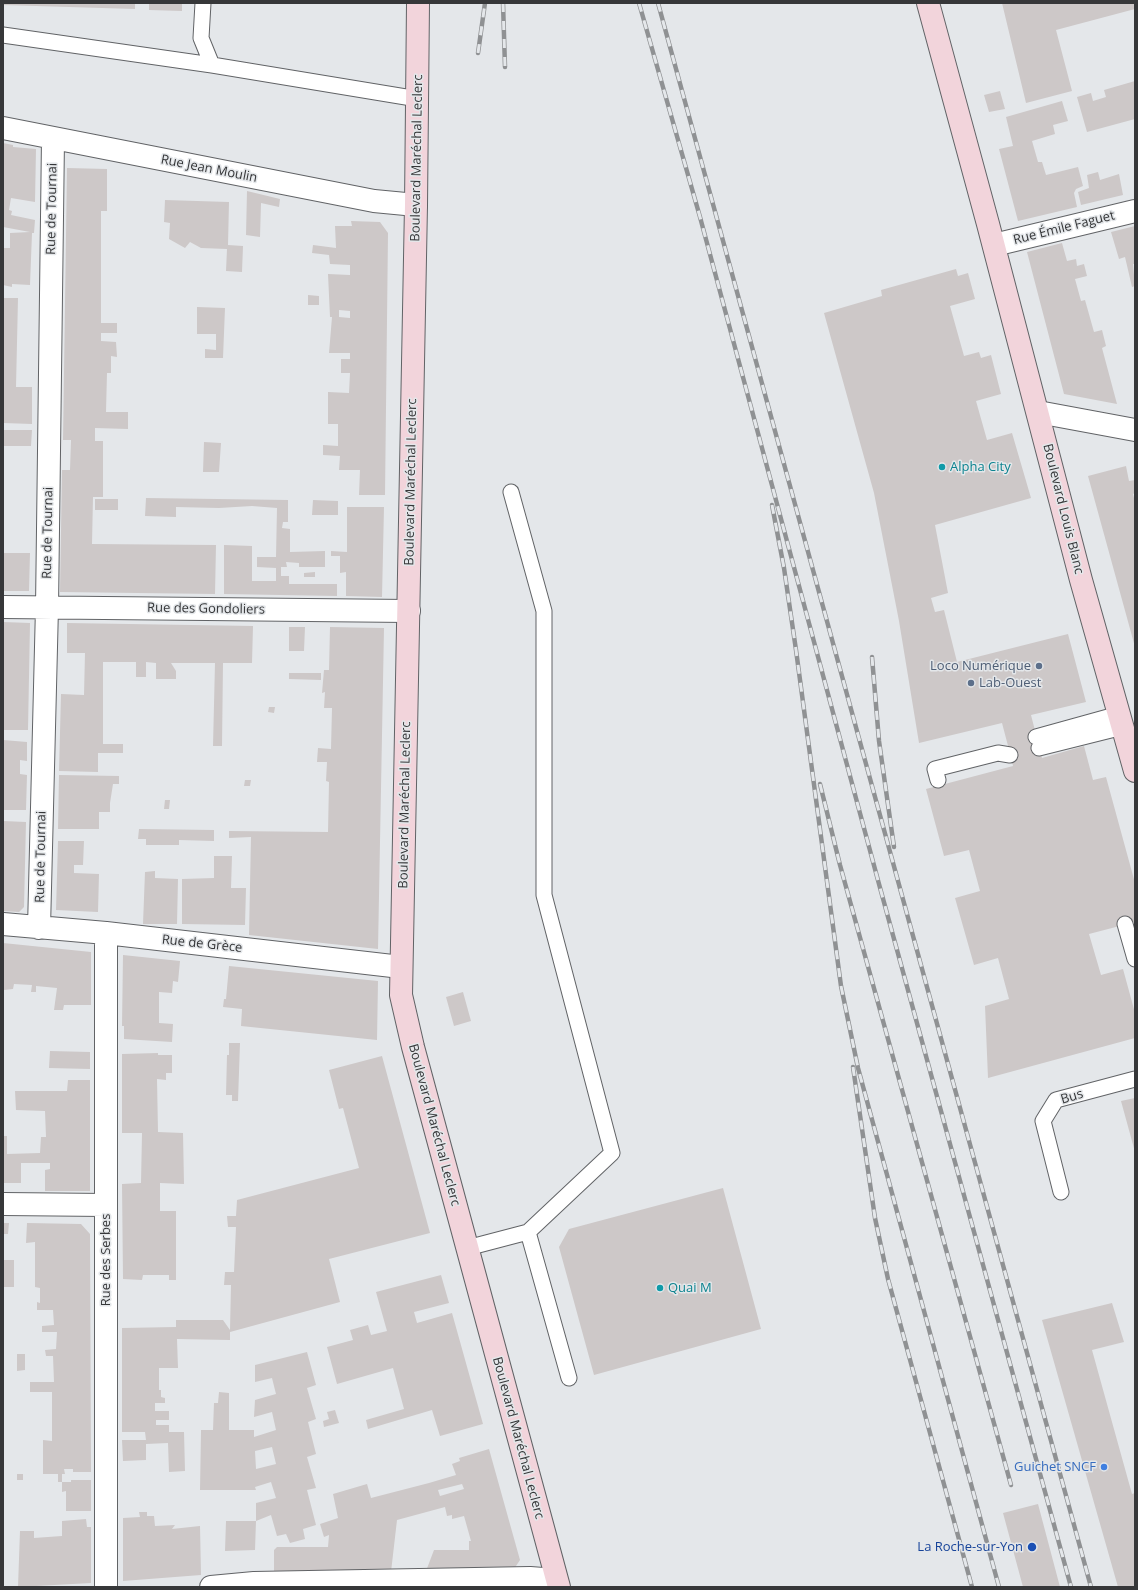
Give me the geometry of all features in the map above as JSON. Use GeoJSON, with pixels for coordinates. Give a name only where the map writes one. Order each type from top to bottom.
{"type":"FeatureCollection","features":[{"type":"Feature","properties":{"kind":"street","name":"Boulevard Maréchal Leclerc"},"geometry":{"type":"LineString","coordinates":[[418,3],[418,99],[401,995],[557,1584]]}},
{"type":"Feature","properties":{"kind":"street","name":"Boulevard Louis Blanc"},"geometry":{"type":"LineString","coordinates":[[928,3],[994,245],[1081,580],[1135,771]]}},
{"type":"Feature","properties":{"kind":"street","name":"Rue Jean Moulin"},"geometry":{"type":"LineString","coordinates":[[3,128],[374,201],[416,205]]}},
{"type":"Feature","properties":{"kind":"street","name":"Rue de Tournai"},"geometry":{"type":"LineString","coordinates":[[39,928],[47,607],[53,139]]}},
{"type":"Feature","properties":{"kind":"street","name":"Rue Émile Faguet"},"geometry":{"type":"LineString","coordinates":[[994,245],[1135,211]]}},
{"type":"Feature","properties":{"kind":"street"},"geometry":{"type":"LineString","coordinates":[[1038,412],[1135,430]]}},
{"type":"Feature","properties":{"kind":"street","name":"Rue des Gondoliers"},"geometry":{"type":"LineString","coordinates":[[3,607],[409,611]]}},
{"type":"Feature","properties":{"kind":"street","name":"Rue de Grèce"},"geometry":{"type":"LineString","coordinates":[[3,924],[106,933],[401,967]]}},
{"type":"Feature","properties":{"kind":"street","name":"Rue des Serbes"},"geometry":{"type":"LineString","coordinates":[[106,933],[106,1587]]}},
{"type":"Feature","properties":{"kind":"street"},"geometry":{"type":"LineString","coordinates":[[3,1204],[106,1205]]}},
{"type":"Feature","properties":{"kind":"street"},"geometry":{"type":"LineString","coordinates":[[211,1587],[254,1584],[408,1584],[530,1578],[557,1584]]}},
{"type":"Feature","properties":{"kind":"lane"},"geometry":{"type":"LineString","coordinates":[[203,3],[202,38],[212,65]]}},
{"type":"Feature","properties":{"kind":"lane"},"geometry":{"type":"LineString","coordinates":[[3,35],[212,65],[418,99]]}},
{"type":"Feature","properties":{"kind":"lane"},"geometry":{"type":"LineString","coordinates":[[467,1248],[528,1232],[612,1153],[544,895],[544,611],[511,492]]}},
{"type":"Feature","properties":{"kind":"lane"},"geometry":{"type":"LineString","coordinates":[[1038,742],[1121,720]]}},
{"type":"Feature","properties":{"kind":"lane"},"geometry":{"type":"LineString","coordinates":[[938,780],[935,769],[1005,751]]}},
{"type":"Feature","properties":{"kind":"lane"},"geometry":{"type":"LineString","coordinates":[[1125,924],[1135,959]]}},
{"type":"Feature","properties":{"kind":"lane","name":"Bus"},"geometry":{"type":"LineString","coordinates":[[1061,1192],[1043,1122],[1056,1100],[1135,1079]]}},
{"type":"Feature","properties":{"kind":"lane"},"geometry":{"type":"LineString","coordinates":[[528,1232],[569,1378]]}},
{"type":"Feature","properties":{"kind":"building"},"geometry":{"type":"Polygon","coordinates":[[[3,3],[135,3],[135,9],[3,5],[3,3]]]}},
{"type":"Feature","properties":{"kind":"building"},"geometry":{"type":"Polygon","coordinates":[[[149,3],[182,3],[182,11],[149,10],[149,3]]]}},
{"type":"Feature","properties":{"kind":"building"},"geometry":{"type":"Polygon","coordinates":[[[1002,3],[1135,3],[1135,9],[1056,30],[1072,91],[1026,103],[1002,3]]]}},
{"type":"Feature","properties":{"kind":"building"},"geometry":{"type":"Polygon","coordinates":[[[1135,81],[1135,119],[1087,132],[1077,97],[1091,93],[1093,101],[1106,97],[1104,90],[1135,81]]]}},
{"type":"Feature","properties":{"kind":"building"},"geometry":{"type":"Polygon","coordinates":[[[1000,91],[1005,109],[989,112],[984,95],[1000,91]]]}},
{"type":"Feature","properties":{"kind":"building"},"geometry":{"type":"Polygon","coordinates":[[[1062,101],[1068,121],[1053,125],[1055,134],[1032,141],[1038,162],[1042,162],[1046,175],[1078,167],[1083,186],[1076,189],[1074,193],[1077,207],[1018,221],[999,149],[1013,146],[1006,117],[1062,101]]]}},
{"type":"Feature","properties":{"kind":"building"},"geometry":{"type":"Polygon","coordinates":[[[3,143],[13,145],[13,147],[36,149],[35,202],[11,198],[9,210],[12,211],[11,215],[35,220],[34,233],[32,233],[30,285],[12,284],[12,287],[3,285],[3,248],[10,248],[10,233],[30,232],[3,227],[3,143]]]}},
{"type":"Feature","properties":{"kind":"building"},"geometry":{"type":"Polygon","coordinates":[[[67,168],[107,169],[107,211],[101,211],[101,323],[117,323],[117,333],[101,333],[101,341],[116,342],[117,357],[111,356],[111,373],[107,373],[106,412],[128,412],[128,429],[95,428],[95,441],[103,441],[103,497],[93,497],[92,544],[216,545],[215,594],[60,592],[62,470],[70,470],[71,440],[63,440],[67,168]]]}},
{"type":"Feature","properties":{"kind":"building"},"geometry":{"type":"Polygon","coordinates":[[[1098,172],[1100,180],[1119,174],[1123,195],[1081,205],[1078,192],[1089,188],[1087,175],[1098,172]]]}},
{"type":"Feature","properties":{"kind":"building"},"geometry":{"type":"Polygon","coordinates":[[[247,191],[280,199],[279,207],[261,203],[260,237],[246,235],[247,191]]]}},
{"type":"Feature","properties":{"kind":"building"},"geometry":{"type":"Polygon","coordinates":[[[165,200],[229,202],[228,245],[243,246],[242,272],[226,271],[227,249],[201,248],[190,242],[185,248],[169,239],[170,223],[164,222],[165,200]]]}},
{"type":"Feature","properties":{"kind":"building"},"geometry":{"type":"Polygon","coordinates":[[[351,221],[380,222],[388,233],[385,495],[359,495],[360,470],[339,470],[340,456],[323,455],[323,445],[338,446],[338,424],[328,424],[328,392],[349,393],[350,373],[341,373],[341,359],[350,359],[350,353],[329,353],[332,317],[330,317],[328,274],[350,275],[350,265],[330,264],[329,255],[312,253],[313,245],[336,248],[335,226],[352,226],[351,221]],[[339,310],[339,317],[350,318],[350,311],[339,310]]]}},
{"type":"Feature","properties":{"kind":"building"},"geometry":{"type":"Polygon","coordinates":[[[1135,226],[1135,264],[1133,264],[1135,286],[1132,287],[1125,257],[1119,259],[1111,232],[1135,226]]]}},
{"type":"Feature","properties":{"kind":"building"},"geometry":{"type":"Polygon","coordinates":[[[1062,243],[1067,261],[1076,259],[1077,266],[1084,264],[1087,276],[1075,279],[1081,301],[1085,300],[1094,332],[1102,330],[1106,346],[1102,348],[1117,404],[1064,394],[1027,252],[1062,243]]]}},
{"type":"Feature","properties":{"kind":"building"},"geometry":{"type":"Polygon","coordinates":[[[956,269],[958,276],[968,273],[975,299],[950,306],[964,356],[979,352],[981,358],[991,355],[1001,394],[976,401],[987,440],[1012,433],[1031,498],[935,525],[948,593],[931,598],[935,612],[944,610],[957,662],[1068,634],[1086,702],[1031,715],[1042,758],[1084,746],[1093,780],[1106,777],[1135,883],[1135,922],[1089,934],[1101,975],[1123,969],[1135,1013],[1135,1038],[988,1078],[985,1006],[1009,999],[998,958],[974,965],[955,898],[980,891],[969,850],[944,856],[926,789],[1013,766],[1012,761],[1002,723],[919,743],[899,621],[874,493],[824,313],[882,296],[881,290],[956,269]]]}},
{"type":"Feature","properties":{"kind":"building"},"geometry":{"type":"Polygon","coordinates":[[[308,295],[319,296],[319,305],[308,305],[308,295]]]}},
{"type":"Feature","properties":{"kind":"building"},"geometry":{"type":"Polygon","coordinates":[[[3,298],[18,298],[16,387],[32,387],[32,424],[3,423],[3,298]]]}},
{"type":"Feature","properties":{"kind":"building"},"geometry":{"type":"Polygon","coordinates":[[[197,307],[225,308],[223,358],[205,358],[205,349],[216,350],[216,334],[197,334],[197,307]]]}},
{"type":"Feature","properties":{"kind":"building"},"geometry":{"type":"Polygon","coordinates":[[[3,430],[32,430],[31,446],[3,446],[3,430]]]}},
{"type":"Feature","properties":{"kind":"building"},"geometry":{"type":"Polygon","coordinates":[[[204,442],[221,443],[219,472],[203,472],[204,442]]]}},
{"type":"Feature","properties":{"kind":"building"},"geometry":{"type":"Polygon","coordinates":[[[1126,466],[1129,481],[1135,480],[1135,493],[1133,494],[1135,502],[1135,647],[1088,476],[1126,466]]]}},
{"type":"Feature","properties":{"kind":"building"},"geometry":{"type":"Polygon","coordinates":[[[146,498],[288,500],[288,522],[283,522],[282,528],[290,529],[290,552],[325,551],[325,567],[299,567],[299,563],[286,562],[287,567],[281,567],[281,576],[289,576],[289,584],[337,584],[337,596],[224,594],[224,545],[252,546],[252,581],[276,581],[276,568],[257,567],[257,557],[276,557],[277,508],[252,506],[219,508],[176,507],[176,517],[145,516],[146,498]]]}},
{"type":"Feature","properties":{"kind":"building"},"geometry":{"type":"Polygon","coordinates":[[[95,499],[118,499],[118,510],[95,510],[95,499]]]}},
{"type":"Feature","properties":{"kind":"building"},"geometry":{"type":"Polygon","coordinates":[[[313,500],[338,501],[338,515],[312,515],[313,500]]]}},
{"type":"Feature","properties":{"kind":"building"},"geometry":{"type":"Polygon","coordinates":[[[347,507],[384,507],[382,597],[346,596],[346,572],[340,573],[340,556],[331,556],[331,551],[347,552],[347,507]]]}},
{"type":"Feature","properties":{"kind":"building"},"geometry":{"type":"Polygon","coordinates":[[[3,553],[30,553],[29,591],[3,591],[3,553]]]}},
{"type":"Feature","properties":{"kind":"building"},"geometry":{"type":"Polygon","coordinates":[[[315,572],[315,577],[304,577],[304,573],[315,572]]]}},
{"type":"Feature","properties":{"kind":"building"},"geometry":{"type":"Polygon","coordinates":[[[3,622],[30,623],[28,730],[3,730],[3,622]]]}},
{"type":"Feature","properties":{"kind":"building"},"geometry":{"type":"Polygon","coordinates":[[[67,623],[253,626],[252,663],[223,663],[222,746],[213,746],[215,663],[171,663],[176,671],[176,679],[156,679],[156,663],[146,662],[146,677],[136,677],[136,662],[103,662],[103,744],[123,744],[123,753],[98,753],[98,772],[59,771],[61,694],[84,695],[85,653],[67,653],[67,623]]]}},
{"type":"Feature","properties":{"kind":"building"},"geometry":{"type":"Polygon","coordinates":[[[289,627],[305,627],[304,651],[289,651],[289,627]]]}},
{"type":"Feature","properties":{"kind":"building"},"geometry":{"type":"Polygon","coordinates":[[[330,627],[384,628],[378,949],[249,935],[251,837],[229,838],[229,831],[328,832],[329,782],[326,781],[327,762],[317,762],[318,748],[331,749],[332,708],[324,708],[325,692],[322,693],[324,670],[329,670],[330,627]]]}},
{"type":"Feature","properties":{"kind":"building"},"geometry":{"type":"Polygon","coordinates":[[[289,673],[321,673],[321,680],[289,679],[289,673]]]}},
{"type":"Feature","properties":{"kind":"building"},"geometry":{"type":"Polygon","coordinates":[[[269,707],[275,707],[274,713],[268,712],[269,707]]]}},
{"type":"Feature","properties":{"kind":"building"},"geometry":{"type":"Polygon","coordinates":[[[3,740],[27,742],[27,761],[20,760],[20,774],[27,775],[26,810],[3,810],[3,740]]]}},
{"type":"Feature","properties":{"kind":"building"},"geometry":{"type":"Polygon","coordinates":[[[59,775],[119,776],[119,784],[113,784],[110,812],[99,812],[99,829],[58,829],[59,775]]]}},
{"type":"Feature","properties":{"kind":"building"},"geometry":{"type":"Polygon","coordinates":[[[245,780],[251,780],[250,786],[244,786],[245,780]]]}},
{"type":"Feature","properties":{"kind":"building"},"geometry":{"type":"Polygon","coordinates":[[[165,800],[170,800],[169,809],[164,809],[165,800]]]}},
{"type":"Feature","properties":{"kind":"building"},"geometry":{"type":"Polygon","coordinates":[[[3,821],[26,822],[24,907],[19,912],[3,911],[3,821]]]}},
{"type":"Feature","properties":{"kind":"building"},"geometry":{"type":"Polygon","coordinates":[[[139,829],[214,830],[214,841],[179,840],[179,845],[146,845],[146,839],[138,839],[139,829]]]}},
{"type":"Feature","properties":{"kind":"building"},"geometry":{"type":"Polygon","coordinates":[[[58,841],[84,841],[83,865],[74,865],[74,873],[99,874],[98,912],[56,910],[58,841]]]}},
{"type":"Feature","properties":{"kind":"building"},"geometry":{"type":"Polygon","coordinates":[[[214,856],[232,856],[231,888],[246,888],[245,925],[182,924],[182,879],[214,878],[214,856]]]}},
{"type":"Feature","properties":{"kind":"building"},"geometry":{"type":"Polygon","coordinates":[[[155,871],[155,878],[178,879],[177,924],[143,924],[145,872],[155,871]]]}},
{"type":"Feature","properties":{"kind":"building"},"geometry":{"type":"Polygon","coordinates":[[[3,943],[91,952],[91,1005],[64,1005],[63,1010],[54,1010],[57,988],[36,986],[36,992],[31,992],[32,985],[14,984],[13,989],[4,990],[3,943]]]}},
{"type":"Feature","properties":{"kind":"building"},"geometry":{"type":"Polygon","coordinates":[[[123,955],[180,961],[178,982],[173,981],[172,993],[159,992],[159,1023],[173,1024],[172,1042],[124,1039],[124,1026],[122,1026],[123,955]]]}},
{"type":"Feature","properties":{"kind":"building"},"geometry":{"type":"Polygon","coordinates":[[[229,966],[378,981],[377,1040],[241,1026],[242,1009],[223,1007],[224,999],[226,999],[229,966]]]}},
{"type":"Feature","properties":{"kind":"building"},"geometry":{"type":"Polygon","coordinates":[[[463,992],[471,1021],[454,1026],[446,997],[463,992]]]}},
{"type":"Feature","properties":{"kind":"building"},"geometry":{"type":"Polygon","coordinates":[[[229,1043],[240,1043],[238,1101],[232,1101],[232,1095],[226,1095],[227,1055],[229,1055],[229,1043]]]}},
{"type":"Feature","properties":{"kind":"building"},"geometry":{"type":"Polygon","coordinates":[[[50,1051],[90,1052],[90,1069],[49,1068],[50,1051]]]}},
{"type":"Feature","properties":{"kind":"building"},"geometry":{"type":"Polygon","coordinates":[[[158,1053],[158,1055],[172,1055],[172,1073],[166,1073],[166,1080],[157,1079],[158,1132],[183,1133],[184,1184],[160,1183],[160,1211],[176,1211],[176,1280],[169,1280],[169,1275],[143,1275],[142,1280],[123,1279],[122,1184],[141,1183],[142,1133],[122,1133],[122,1054],[158,1053]]]}},
{"type":"Feature","properties":{"kind":"building"},"geometry":{"type":"Polygon","coordinates":[[[382,1056],[430,1233],[329,1259],[340,1302],[230,1332],[230,1340],[177,1339],[178,1368],[159,1368],[159,1390],[161,1390],[161,1397],[165,1398],[165,1403],[155,1403],[155,1411],[169,1411],[169,1420],[156,1420],[156,1425],[169,1425],[169,1432],[184,1432],[185,1471],[169,1472],[168,1443],[146,1444],[146,1460],[123,1461],[122,1440],[146,1440],[145,1432],[122,1432],[122,1328],[176,1327],[176,1320],[223,1320],[230,1330],[231,1285],[224,1285],[225,1272],[234,1272],[236,1227],[228,1227],[227,1216],[236,1216],[237,1200],[359,1168],[343,1108],[339,1109],[329,1070],[382,1056]]]}},
{"type":"Feature","properties":{"kind":"building"},"geometry":{"type":"Polygon","coordinates":[[[68,1080],[90,1080],[90,1191],[45,1191],[45,1170],[50,1169],[50,1163],[21,1163],[21,1183],[3,1183],[3,1136],[7,1136],[7,1154],[40,1153],[41,1137],[46,1137],[45,1111],[16,1110],[15,1091],[67,1091],[68,1080]]]}},
{"type":"Feature","properties":{"kind":"building"},"geometry":{"type":"Polygon","coordinates":[[[1135,1098],[1135,1152],[1121,1101],[1135,1098]]]}},
{"type":"Feature","properties":{"kind":"building","name":"Quai M"},"geometry":{"type":"Polygon","coordinates":[[[723,1188],[761,1329],[594,1375],[559,1247],[569,1229],[723,1188]]]}},
{"type":"Feature","properties":{"kind":"building"},"geometry":{"type":"Polygon","coordinates":[[[3,1223],[9,1223],[8,1234],[3,1234],[3,1223]]]}},
{"type":"Feature","properties":{"kind":"building"},"geometry":{"type":"Polygon","coordinates":[[[27,1223],[81,1224],[90,1234],[91,1472],[73,1472],[73,1469],[64,1469],[65,1474],[62,1474],[62,1482],[58,1482],[58,1474],[43,1474],[43,1440],[52,1441],[52,1392],[30,1392],[30,1382],[54,1382],[53,1356],[46,1356],[45,1350],[56,1349],[57,1332],[42,1332],[42,1326],[54,1325],[53,1310],[37,1310],[37,1302],[40,1303],[40,1288],[35,1287],[35,1242],[26,1243],[27,1223]]]}},
{"type":"Feature","properties":{"kind":"building"},"geometry":{"type":"Polygon","coordinates":[[[3,1260],[14,1260],[14,1287],[3,1287],[3,1260]]]}},
{"type":"Feature","properties":{"kind":"building"},"geometry":{"type":"Polygon","coordinates":[[[441,1275],[449,1303],[414,1312],[417,1323],[452,1313],[483,1424],[440,1436],[432,1410],[368,1429],[366,1420],[404,1409],[393,1368],[337,1384],[327,1347],[353,1340],[350,1330],[368,1325],[371,1335],[387,1331],[376,1292],[441,1275]]]}},
{"type":"Feature","properties":{"kind":"building"},"geometry":{"type":"Polygon","coordinates":[[[1112,1303],[1124,1342],[1092,1350],[1132,1494],[1135,1493],[1135,1587],[1118,1587],[1042,1320],[1112,1303]]]}},
{"type":"Feature","properties":{"kind":"building"},"geometry":{"type":"Polygon","coordinates":[[[307,1352],[316,1385],[307,1388],[316,1419],[308,1422],[316,1454],[307,1457],[316,1488],[307,1490],[316,1525],[303,1529],[305,1539],[290,1543],[286,1534],[277,1536],[271,1515],[256,1521],[256,1503],[276,1498],[271,1482],[255,1487],[256,1490],[200,1490],[201,1430],[213,1430],[214,1403],[218,1403],[219,1392],[229,1393],[229,1430],[254,1430],[254,1437],[276,1430],[272,1412],[254,1417],[255,1400],[276,1394],[272,1378],[255,1382],[255,1365],[307,1352]],[[272,1447],[255,1451],[256,1469],[276,1464],[272,1447]]]}},
{"type":"Feature","properties":{"kind":"building"},"geometry":{"type":"Polygon","coordinates":[[[17,1354],[25,1354],[25,1370],[17,1371],[17,1354]]]}},
{"type":"Feature","properties":{"kind":"building"},"geometry":{"type":"Polygon","coordinates":[[[335,1410],[339,1423],[324,1427],[323,1421],[329,1419],[327,1412],[335,1410]]]}},
{"type":"Feature","properties":{"kind":"building"},"geometry":{"type":"Polygon","coordinates":[[[489,1449],[520,1560],[514,1569],[426,1571],[434,1550],[469,1550],[469,1541],[471,1541],[464,1516],[452,1519],[452,1515],[447,1516],[445,1507],[397,1520],[391,1572],[274,1573],[274,1550],[277,1547],[328,1547],[329,1535],[324,1537],[320,1524],[338,1518],[333,1494],[367,1484],[371,1498],[429,1483],[456,1475],[452,1464],[460,1461],[459,1458],[489,1449]],[[462,1484],[438,1490],[440,1496],[464,1489],[462,1484]]]}},
{"type":"Feature","properties":{"kind":"building"},"geometry":{"type":"Polygon","coordinates":[[[17,1474],[23,1474],[23,1480],[17,1480],[17,1474]]]}},
{"type":"Feature","properties":{"kind":"building"},"geometry":{"type":"Polygon","coordinates":[[[71,1480],[91,1480],[91,1511],[66,1511],[66,1491],[62,1492],[62,1482],[71,1482],[71,1480]]]}},
{"type":"Feature","properties":{"kind":"building"},"geometry":{"type":"Polygon","coordinates":[[[1038,1504],[1060,1587],[1023,1587],[1003,1513],[1038,1504]]]}},
{"type":"Feature","properties":{"kind":"building"},"geometry":{"type":"Polygon","coordinates":[[[139,1512],[147,1512],[147,1516],[154,1516],[155,1526],[175,1525],[172,1529],[200,1526],[201,1575],[123,1581],[123,1518],[140,1517],[139,1512]]]}},
{"type":"Feature","properties":{"kind":"building"},"geometry":{"type":"Polygon","coordinates":[[[86,1519],[87,1527],[91,1527],[91,1583],[18,1587],[20,1531],[34,1531],[34,1538],[62,1536],[62,1521],[86,1519]]]}},
{"type":"Feature","properties":{"kind":"building"},"geometry":{"type":"Polygon","coordinates":[[[226,1521],[256,1521],[255,1550],[225,1551],[226,1521]]]}},
{"type":"Feature","properties":{"kind":"railway"},"geometry":{"type":"LineString","coordinates":[[478,53],[485,3]]}},
{"type":"Feature","properties":{"kind":"railway"},"geometry":{"type":"LineString","coordinates":[[503,3],[505,67]]}},
{"type":"Feature","properties":{"kind":"railway"},"geometry":{"type":"LineString","coordinates":[[639,3],[700,217],[879,884],[1071,1587]]}},
{"type":"Feature","properties":{"kind":"railway"},"geometry":{"type":"LineString","coordinates":[[658,3],[1091,1587]]}},
{"type":"Feature","properties":{"kind":"railway"},"geometry":{"type":"LineString","coordinates":[[772,505],[784,568],[796,650],[841,986],[858,1068],[999,1587]]}},
{"type":"Feature","properties":{"kind":"railway"},"geometry":{"type":"LineString","coordinates":[[872,657],[879,741],[894,847]]}},
{"type":"Feature","properties":{"kind":"railway"},"geometry":{"type":"LineString","coordinates":[[820,784],[840,865],[1011,1485]]}},
{"type":"Feature","properties":{"kind":"railway"},"geometry":{"type":"LineString","coordinates":[[853,1067],[875,1218],[888,1279],[972,1587]]}},
{"type":"Feature","properties":{"kind":"place","name":"Alpha City"},"geometry":{"type":"Point","coordinates":[942,467]}},
{"type":"Feature","properties":{"kind":"place","name":"Loco Numérique"},"geometry":{"type":"Point","coordinates":[1039,666]}},
{"type":"Feature","properties":{"kind":"place","name":"Lab-Ouest"},"geometry":{"type":"Point","coordinates":[971,683]}},
{"type":"Feature","properties":{"kind":"place","name":"Quai M"},"geometry":{"type":"Point","coordinates":[660,1288]}},
{"type":"Feature","properties":{"kind":"place","name":"Guichet SNCF"},"geometry":{"type":"Point","coordinates":[1104,1467]}},
{"type":"Feature","properties":{"kind":"place","name":"La Roche-sur-Yon"},"geometry":{"type":"Point","coordinates":[1032,1547]}}]}
